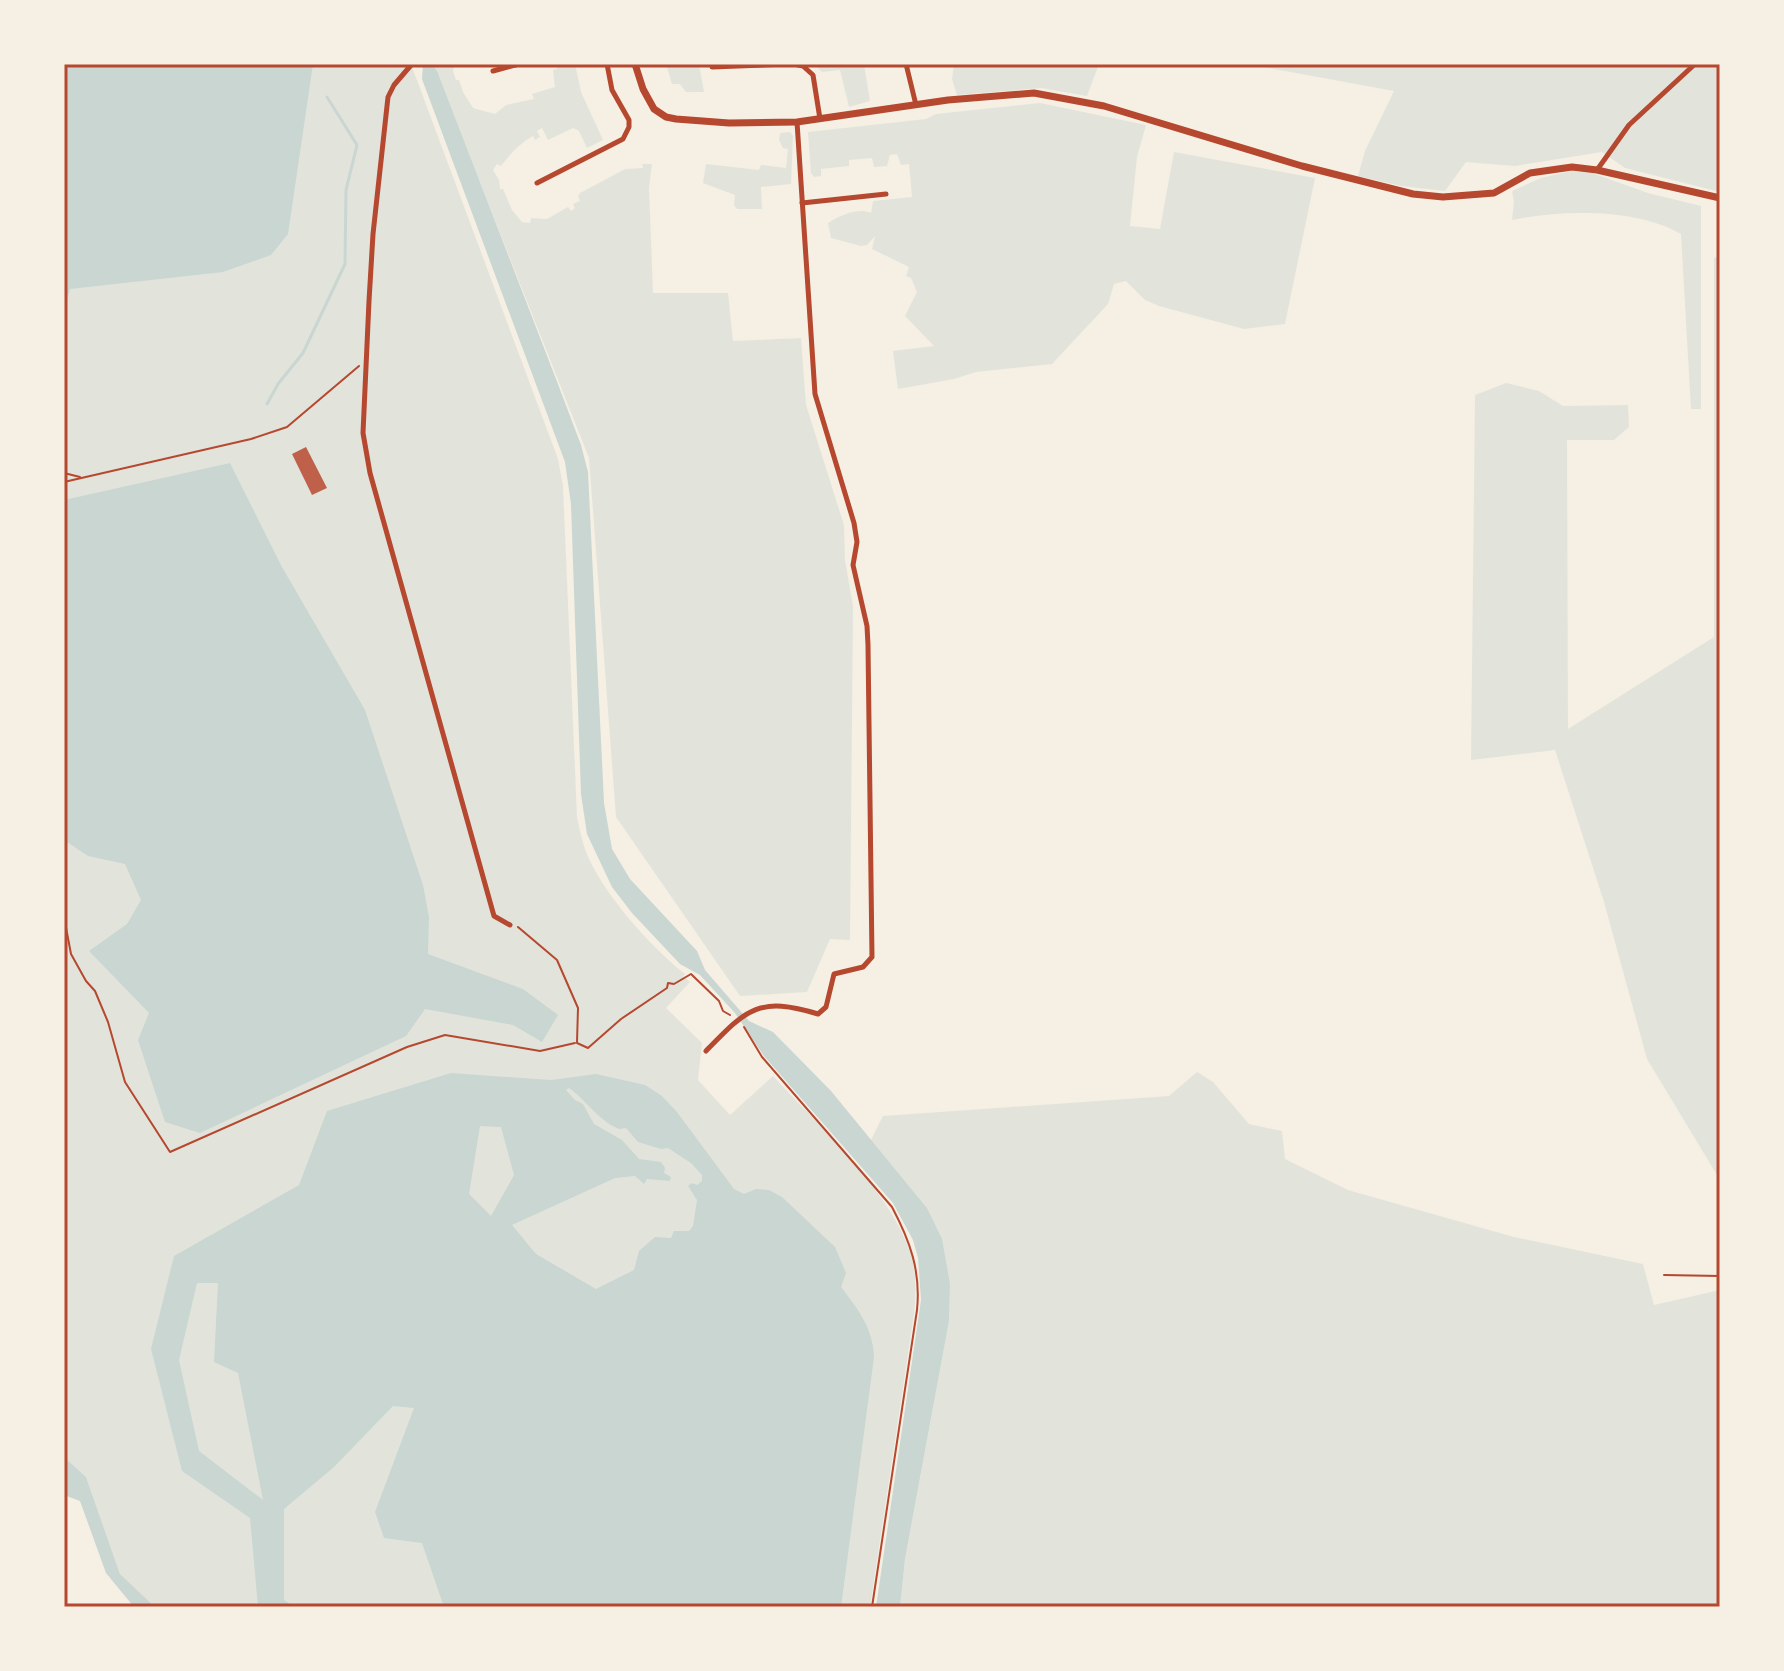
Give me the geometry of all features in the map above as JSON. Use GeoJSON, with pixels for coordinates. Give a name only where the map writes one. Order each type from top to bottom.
{"type":"FeatureCollection","features":[{"type":"Feature","properties":{"kind":"street"},"geometry":{"type":"LineString","coordinates":[[412,64],[388,97],[373,234],[363,433],[370,473],[494,916],[510,925]]}},
{"type":"Feature","properties":{"kind":"street"},"geometry":{"type":"LineString","coordinates":[[493,71],[519,64]]}},
{"type":"Feature","properties":{"kind":"street"},"geometry":{"type":"LineString","coordinates":[[537,183],[623,139],[627,134],[629,120],[612,90],[607,64]]}},
{"type":"Feature","properties":{"kind":"street"},"geometry":{"type":"LineString","coordinates":[[635,64],[654,109],[666,117],[729,123],[797,122],[916,105],[1035,93],[1065,97],[1210,136],[1387,189],[1428,195],[1494,193],[1530,173],[1572,167],[1720,198]]}},
{"type":"Feature","properties":{"kind":"street"},"geometry":{"type":"LineString","coordinates":[[712,67],[787,64]]}},
{"type":"Feature","properties":{"kind":"street"},"geometry":{"type":"LineString","coordinates":[[794,64],[803,66],[813,75],[820,119]]}},
{"type":"Feature","properties":{"kind":"street"},"geometry":{"type":"LineString","coordinates":[[906,64],[916,105]]}},
{"type":"Feature","properties":{"kind":"street"},"geometry":{"type":"LineString","coordinates":[[1597,170],[1629,125],[1695,64]]}},
{"type":"Feature","properties":{"kind":"street"},"geometry":{"type":"LineString","coordinates":[[706,1051],[735,1021],[765,1005],[791,1006],[818,1014],[826,1007],[834,974],[863,967],[872,957],[867,626],[853,565],[857,542],[854,523],[815,394],[797,122]]}},
{"type":"Feature","properties":{"kind":"street"},"geometry":{"type":"LineString","coordinates":[[802,203],[886,194]]}},
{"type":"Feature","properties":{"kind":"path"},"geometry":{"type":"LineString","coordinates":[[64,482],[251,439],[287,427],[366,360]]}},
{"type":"Feature","properties":{"kind":"path"},"geometry":{"type":"LineString","coordinates":[[64,473],[81,477]]}},
{"type":"Feature","properties":{"kind":"path"},"geometry":{"type":"LineString","coordinates":[[64,917],[71,954],[95,991],[108,1022],[125,1082],[170,1152],[407,1047],[445,1035],[540,1051],[577,1043],[588,1048],[621,1019],[667,988],[668,983],[674,984],[691,974],[735,1021]]}},
{"type":"Feature","properties":{"kind":"path"},"geometry":{"type":"LineString","coordinates":[[510,925],[521,928],[557,960],[578,1008],[577,1043]]}},
{"type":"Feature","properties":{"kind":"path"},"geometry":{"type":"LineString","coordinates":[[741,1023],[762,1057],[892,1207],[907,1235],[916,1264],[919,1291],[917,1310],[872,1607]]}},
{"type":"Feature","properties":{"kind":"path"},"geometry":{"type":"LineString","coordinates":[[1664,1275],[1720,1276]]}},
{"type":"Feature","properties":{"kind":"shaded area"},"geometry":{"type":"Polygon","coordinates":[[[64,64],[411,64],[558,459],[563,486],[577,817],[587,854],[619,906],[690,982],[666,1008],[702,1043],[698,1080],[730,1115],[773,1076],[869,1181],[900,1228],[910,1252],[915,1283],[914,1314],[870,1607],[155,1607],[120,1574],[86,1477],[64,1457],[64,64]]]}},
{"type":"Feature","properties":{"kind":"shaded area"},"geometry":{"type":"Polygon","coordinates":[[[64,64],[313,64],[288,234],[271,255],[223,272],[70,289],[64,310],[64,64]]]}},
{"type":"Feature","properties":{"kind":"shaded area"},"geometry":{"type":"Polygon","coordinates":[[[423,64],[432,64],[437,71],[581,445],[588,472],[604,803],[612,849],[630,879],[697,951],[705,970],[749,1021],[773,1032],[831,1091],[927,1208],[942,1239],[950,1284],[949,1321],[905,1559],[900,1607],[876,1607],[921,1300],[918,1258],[913,1240],[893,1203],[764,1056],[735,1013],[700,975],[680,964],[632,913],[612,887],[587,834],[581,794],[571,504],[565,462],[422,79],[423,64]]]}},
{"type":"Feature","properties":{"kind":"shaded area"},"geometry":{"type":"Polygon","coordinates":[[[433,64],[455,64],[453,71],[456,80],[459,80],[473,108],[495,114],[506,105],[534,99],[532,94],[555,87],[553,70],[557,69],[556,64],[575,64],[581,92],[603,140],[587,148],[579,131],[573,128],[548,140],[542,128],[537,131],[540,137],[528,139],[493,170],[512,210],[522,222],[530,223],[531,218],[547,219],[568,207],[571,211],[575,208],[573,204],[580,201],[580,193],[625,169],[652,164],[649,188],[653,293],[728,293],[733,341],[801,338],[806,405],[844,525],[845,560],[853,606],[850,940],[830,939],[807,992],[740,996],[616,817],[589,458],[433,64]]]}},
{"type":"Feature","properties":{"kind":"shaded area"},"geometry":{"type":"Polygon","coordinates":[[[666,64],[699,64],[704,92],[686,92],[680,84],[672,84],[666,64]]]}},
{"type":"Feature","properties":{"kind":"shaded area"},"geometry":{"type":"Polygon","coordinates":[[[814,64],[864,64],[870,101],[849,107],[840,70],[822,72],[814,64]]]}},
{"type":"Feature","properties":{"kind":"shaded area"},"geometry":{"type":"Polygon","coordinates":[[[954,64],[1099,64],[1087,96],[1041,88],[957,95],[952,79],[954,64]]]}},
{"type":"Feature","properties":{"kind":"shaded area"},"geometry":{"type":"Polygon","coordinates":[[[1247,64],[1720,64],[1720,192],[1625,168],[1602,152],[1515,166],[1466,162],[1445,191],[1401,186],[1358,176],[1365,151],[1394,91],[1247,64]]]}},
{"type":"Feature","properties":{"kind":"shaded area"},"geometry":{"type":"Polygon","coordinates":[[[1040,103],[1146,125],[1137,157],[1130,226],[1160,229],[1174,152],[1315,178],[1285,324],[1244,329],[1159,306],[1145,300],[1126,281],[1114,284],[1108,304],[1052,364],[976,372],[898,389],[893,351],[934,346],[905,316],[917,292],[911,278],[906,276],[909,267],[872,249],[875,236],[867,245],[861,246],[831,238],[828,223],[855,212],[871,213],[873,201],[912,197],[909,164],[901,165],[897,154],[890,155],[887,166],[874,167],[872,158],[849,160],[849,166],[821,169],[821,176],[814,177],[811,173],[808,132],[1040,103]]]}},
{"type":"Feature","properties":{"kind":"shaded area"},"geometry":{"type":"Polygon","coordinates":[[[790,132],[793,136],[791,184],[761,187],[762,209],[737,209],[734,205],[735,195],[703,183],[706,164],[759,170],[761,165],[786,168],[788,149],[783,148],[779,140],[780,133],[790,132]]]}},
{"type":"Feature","properties":{"kind":"shaded area"},"geometry":{"type":"Polygon","coordinates":[[[1571,171],[1592,173],[1648,193],[1701,206],[1701,409],[1691,409],[1681,234],[1642,219],[1598,214],[1553,214],[1512,220],[1512,191],[1541,178],[1571,171]]]}},
{"type":"Feature","properties":{"kind":"shaded area"},"geometry":{"type":"Polygon","coordinates":[[[1720,255],[1720,1180],[1647,1059],[1604,902],[1555,750],[1471,760],[1475,395],[1506,383],[1539,391],[1563,406],[1628,405],[1629,427],[1614,440],[1567,440],[1568,729],[1714,637],[1714,258],[1720,255]]]}},
{"type":"Feature","properties":{"kind":"shaded area"},"geometry":{"type":"Polygon","coordinates":[[[230,463],[282,567],[365,710],[423,885],[429,917],[428,954],[523,989],[558,1015],[542,1042],[513,1025],[425,1009],[406,1036],[200,1133],[165,1122],[138,1040],[149,1013],[89,951],[127,924],[141,900],[125,864],[88,856],[64,840],[64,500],[230,463]]]}},
{"type":"Feature","properties":{"kind":"shaded area"},"geometry":{"type":"Polygon","coordinates":[[[1197,1072],[1213,1082],[1249,1124],[1282,1131],[1285,1159],[1348,1190],[1514,1237],[1643,1264],[1654,1305],[1720,1290],[1720,1607],[900,1607],[905,1559],[949,1321],[950,1284],[927,1208],[871,1140],[883,1116],[1169,1096],[1197,1072]]]}},
{"type":"Feature","properties":{"kind":"shaded area"},"geometry":{"type":"Polygon","coordinates":[[[451,1073],[551,1080],[596,1074],[645,1085],[662,1096],[677,1112],[734,1189],[744,1194],[756,1189],[769,1190],[782,1197],[835,1247],[846,1273],[841,1287],[868,1328],[874,1357],[841,1607],[444,1607],[422,1543],[384,1538],[375,1512],[414,1408],[393,1406],[334,1467],[284,1509],[284,1600],[294,1607],[258,1607],[250,1518],[182,1471],[151,1349],[174,1256],[299,1185],[327,1111],[451,1073]],[[569,1088],[566,1090],[583,1104],[594,1124],[622,1140],[639,1159],[661,1162],[664,1173],[671,1177],[670,1181],[647,1179],[644,1184],[635,1176],[615,1178],[512,1225],[536,1254],[596,1289],[634,1270],[639,1251],[655,1237],[671,1238],[674,1231],[689,1231],[693,1226],[697,1200],[688,1186],[692,1183],[697,1185],[702,1181],[702,1175],[691,1163],[668,1148],[638,1142],[626,1128],[619,1129],[612,1125],[569,1088]],[[480,1126],[469,1194],[491,1216],[514,1175],[501,1127],[480,1126]],[[197,1283],[179,1360],[199,1451],[263,1500],[238,1373],[214,1362],[218,1283],[197,1283]]]}},
{"type":"Feature","properties":{"kind":"shaded area"},"geometry":{"type":"Polygon","coordinates":[[[64,1457],[86,1477],[120,1574],[155,1607],[134,1607],[106,1573],[80,1501],[64,1495],[64,1457]]]}},
{"type":"Feature","properties":{"kind":"building"},"geometry":{"type":"Polygon","coordinates":[[[306,447],[327,488],[312,495],[292,454],[306,447]]]}},
{"type":"Feature","properties":{"kind":"waterway"},"geometry":{"type":"LineString","coordinates":[[267,404],[278,384],[303,353],[345,264],[346,190],[357,145],[327,97]]}}]}
